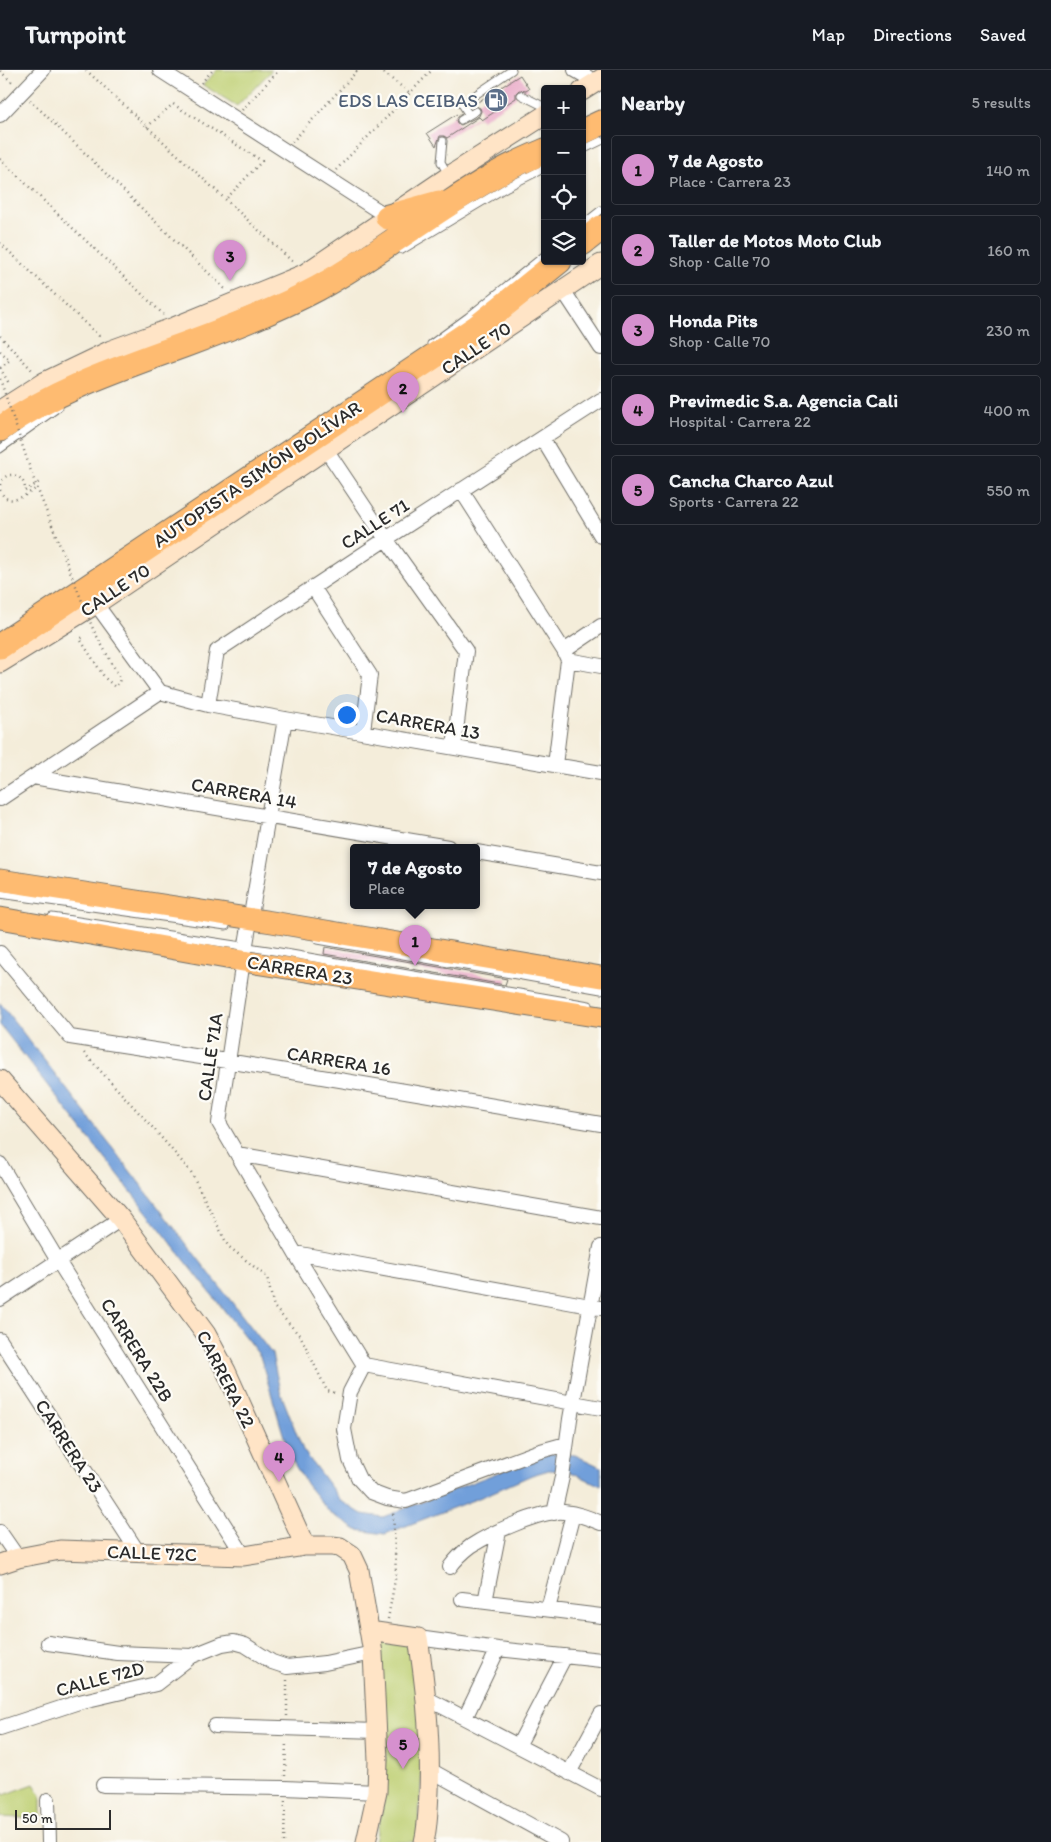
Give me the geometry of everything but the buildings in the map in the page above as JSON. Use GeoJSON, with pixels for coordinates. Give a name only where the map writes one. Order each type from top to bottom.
{"type":"FeatureCollection","features":[{"type":"Feature","properties":{"kind":"highway"},"geometry":{"type":"LineString","coordinates":[[586,130],[601,123]]}},
{"type":"Feature","properties":{"kind":"highway"},"geometry":{"type":"LineString","coordinates":[[388,217],[455,186],[498,174],[541,153]]}},
{"type":"Feature","properties":{"kind":"highway"},"geometry":{"type":"LineString","coordinates":[[0,429],[55,395],[123,366],[255,318],[318,288],[406,233],[455,186]]}},
{"type":"Feature","properties":{"kind":"highway"},"geometry":{"type":"LineString","coordinates":[[586,240],[601,228]]}},
{"type":"Feature","properties":{"kind":"highway","name":"AUTOPISTA SIMÓN BOLÍVAR"},"geometry":{"type":"LineString","coordinates":[[5,654],[35,624],[476,328],[554,265]]}},
{"type":"Feature","properties":{"kind":"highway"},"geometry":{"type":"LineString","coordinates":[[485,341],[531,283]]}},
{"type":"Feature","properties":{"kind":"main road"},"geometry":{"type":"LineString","coordinates":[[0,880],[247,926],[601,977]]}},
{"type":"Feature","properties":{"kind":"main road","name":"CARRERA 23"},"geometry":{"type":"LineString","coordinates":[[0,918],[245,954],[601,1017]]}},
{"type":"Feature","properties":{"kind":"street"},"geometry":{"type":"LineString","coordinates":[[0,116],[43,70]]}},
{"type":"Feature","properties":{"kind":"street"},"geometry":{"type":"LineString","coordinates":[[0,410],[44,382],[111,350],[174,327],[304,274],[388,217],[160,70]]}},
{"type":"Feature","properties":{"kind":"street"},"geometry":{"type":"LineString","coordinates":[[575,70],[593,84]]}},
{"type":"Feature","properties":{"kind":"street"},"geometry":{"type":"LineString","coordinates":[[455,186],[541,118]]}},
{"type":"Feature","properties":{"kind":"street","name":"CALLE 70"},"geometry":{"type":"LineString","coordinates":[[5,654],[96,604],[325,448],[601,264]]}},
{"type":"Feature","properties":{"kind":"street"},"geometry":{"type":"LineString","coordinates":[[563,290],[601,348]]}},
{"type":"Feature","properties":{"kind":"street","name":"CALLE 71"},"geometry":{"type":"LineString","coordinates":[[208,705],[216,651],[601,400]]}},
{"type":"Feature","properties":{"kind":"street"},"geometry":{"type":"LineString","coordinates":[[542,438],[601,536]]}},
{"type":"Feature","properties":{"kind":"street"},"geometry":{"type":"LineString","coordinates":[[325,448],[386,539],[466,651],[454,747]]}},
{"type":"Feature","properties":{"kind":"street"},"geometry":{"type":"LineString","coordinates":[[461,490],[566,656],[555,765]]}},
{"type":"Feature","properties":{"kind":"street"},"geometry":{"type":"LineString","coordinates":[[313,588],[370,675],[363,731]]}},
{"type":"Feature","properties":{"kind":"street"},"geometry":{"type":"LineString","coordinates":[[0,799],[160,692],[96,604]]}},
{"type":"Feature","properties":{"kind":"street"},"geometry":{"type":"LineString","coordinates":[[566,656],[601,626]]}},
{"type":"Feature","properties":{"kind":"street"},"geometry":{"type":"LineString","coordinates":[[566,656],[601,666]]}},
{"type":"Feature","properties":{"kind":"street","name":"CARRERA 13"},"geometry":{"type":"LineString","coordinates":[[160,692],[208,705],[601,773]]}},
{"type":"Feature","properties":{"kind":"street","name":"CALLE 71A"},"geometry":{"type":"LineString","coordinates":[[285,719],[247,926],[245,954],[227,1061],[219,1123],[295,1253],[364,1365]]}},
{"type":"Feature","properties":{"kind":"street","name":"CARRERA 14"},"geometry":{"type":"LineString","coordinates":[[33,777],[431,844]]}},
{"type":"Feature","properties":{"kind":"street"},"geometry":{"type":"LineString","coordinates":[[480,853],[601,873]]}},
{"type":"Feature","properties":{"kind":"street"},"geometry":{"type":"LineString","coordinates":[[0,953],[70,1037]]}},
{"type":"Feature","properties":{"kind":"street","name":"CARRERA 16"},"geometry":{"type":"LineString","coordinates":[[70,1037],[227,1061],[601,1124]]}},
{"type":"Feature","properties":{"kind":"street","name":"CARRERA 22"},"geometry":{"type":"LineString","coordinates":[[0,1080],[121,1219],[206,1334],[226,1371],[305,1546]]}},
{"type":"Feature","properties":{"kind":"street"},"geometry":{"type":"LineString","coordinates":[[237,1154],[601,1218]]}},
{"type":"Feature","properties":{"kind":"street","name":"CARRERA 22B"},"geometry":{"type":"LineString","coordinates":[[0,1164],[244,1556]]}},
{"type":"Feature","properties":{"kind":"street"},"geometry":{"type":"LineString","coordinates":[[0,1300],[121,1219]]}},
{"type":"Feature","properties":{"kind":"street"},"geometry":{"type":"LineString","coordinates":[[554,1513],[574,1403],[596,1307],[601,1247]]}},
{"type":"Feature","properties":{"kind":"street"},"geometry":{"type":"LineString","coordinates":[[295,1253],[596,1307]]}},
{"type":"Feature","properties":{"kind":"street","name":"CARRERA 23"},"geometry":{"type":"LineString","coordinates":[[0,1340],[138,1552]]}},
{"type":"Feature","properties":{"kind":"street"},"geometry":{"type":"LineString","coordinates":[[566,1446],[537,1452],[406,1501],[387,1498],[371,1492],[359,1479],[350,1460],[344,1429],[350,1392],[364,1365],[601,1408]]}},
{"type":"Feature","properties":{"kind":"street"},"geometry":{"type":"LineString","coordinates":[[450,1567],[471,1546],[500,1531],[537,1516],[563,1512],[601,1523]]}},
{"type":"Feature","properties":{"kind":"street"},"geometry":{"type":"LineString","coordinates":[[548,1609],[573,1514]]}},
{"type":"Feature","properties":{"kind":"street"},"geometry":{"type":"LineString","coordinates":[[485,1602],[500,1531]]}},
{"type":"Feature","properties":{"kind":"street"},"geometry":{"type":"LineString","coordinates":[[0,1532],[9,1561]]}},
{"type":"Feature","properties":{"kind":"street"},"geometry":{"type":"LineString","coordinates":[[305,1546],[340,1547],[352,1555],[359,1570],[377,1633],[373,1653],[378,1760],[377,1792],[366,1842]]}},
{"type":"Feature","properties":{"kind":"street","name":"CALLE 72C"},"geometry":{"type":"LineString","coordinates":[[9,1561],[60,1550],[244,1556],[305,1546]]}},
{"type":"Feature","properties":{"kind":"street"},"geometry":{"type":"LineString","coordinates":[[462,1599],[601,1616]]}},
{"type":"Feature","properties":{"kind":"street"},"geometry":{"type":"LineString","coordinates":[[377,1633],[601,1660]]}},
{"type":"Feature","properties":{"kind":"street"},"geometry":{"type":"LineString","coordinates":[[418,1638],[426,1698],[430,1770],[429,1840]]}},
{"type":"Feature","properties":{"kind":"street","name":"CALLE 72D"},"geometry":{"type":"LineString","coordinates":[[0,1728],[79,1702],[156,1684],[192,1656],[222,1644],[234,1642],[245,1645],[272,1662],[287,1667],[325,1663],[373,1653]]}},
{"type":"Feature","properties":{"kind":"street"},"geometry":{"type":"LineString","coordinates":[[48,1643],[118,1653],[192,1656]]}},
{"type":"Feature","properties":{"kind":"street"},"geometry":{"type":"LineString","coordinates":[[465,1718],[498,1649]]}},
{"type":"Feature","properties":{"kind":"street"},"geometry":{"type":"LineString","coordinates":[[518,1746],[565,1656]]}},
{"type":"Feature","properties":{"kind":"street"},"geometry":{"type":"LineString","coordinates":[[426,1698],[601,1790]]}},
{"type":"Feature","properties":{"kind":"street"},"geometry":{"type":"LineString","coordinates":[[569,1773],[601,1714]]}},
{"type":"Feature","properties":{"kind":"street"},"geometry":{"type":"LineString","coordinates":[[215,1726],[377,1731]]}},
{"type":"Feature","properties":{"kind":"street"},"geometry":{"type":"LineString","coordinates":[[430,1770],[561,1842]]}},
{"type":"Feature","properties":{"kind":"street"},"geometry":{"type":"LineString","coordinates":[[103,1785],[285,1788],[377,1792]]}},
{"type":"Feature","properties":{"kind":"street"},"geometry":{"type":"LineString","coordinates":[[48,1800],[49,1842],[53,1842]]}},
{"type":"Feature","properties":{"kind":"lane"},"geometry":{"type":"LineString","coordinates":[[461,120],[472,113],[462,104],[512,70]]}},
{"type":"Feature","properties":{"kind":"lane"},"geometry":{"type":"LineString","coordinates":[[521,95],[541,105]]}},
{"type":"Feature","properties":{"kind":"lane"},"geometry":{"type":"LineString","coordinates":[[443,141],[441,162],[455,186]]}},
{"type":"Feature","properties":{"kind":"lane"},"geometry":{"type":"LineString","coordinates":[[586,148],[601,141]]}},
{"type":"Feature","properties":{"kind":"lane"},"geometry":{"type":"LineString","coordinates":[[399,252],[507,187],[541,170]]}},
{"type":"Feature","properties":{"kind":"lane"},"geometry":{"type":"LineString","coordinates":[[586,222],[601,210]]}},
{"type":"Feature","properties":{"kind":"lane"},"geometry":{"type":"LineString","coordinates":[[421,350],[468,317],[541,258]]}},
{"type":"Feature","properties":{"kind":"lane"},"geometry":{"type":"LineString","coordinates":[[0,448],[62,405]]}},
{"type":"Feature","properties":{"kind":"lane"},"geometry":{"type":"LineString","coordinates":[[0,894],[247,926]]}},
{"type":"Feature","properties":{"kind":"lane"},"geometry":{"type":"LineString","coordinates":[[48,916],[245,954],[601,1006]]}},
{"type":"Feature","properties":{"kind":"lane"},"geometry":{"type":"LineString","coordinates":[[310,939],[601,990]]}},
{"type":"Feature","properties":{"kind":"path"},"geometry":{"type":"LineString","coordinates":[[86,70],[304,274]]}},
{"type":"Feature","properties":{"kind":"path"},"geometry":{"type":"LineString","coordinates":[[234,118],[279,70]]}},
{"type":"Feature","properties":{"kind":"path"},"geometry":{"type":"LineString","coordinates":[[284,150],[358,70]]}},
{"type":"Feature","properties":{"kind":"path"},"geometry":{"type":"LineString","coordinates":[[380,70],[410,93]]}},
{"type":"Feature","properties":{"kind":"path"},"geometry":{"type":"LineString","coordinates":[[328,178],[432,70]]}},
{"type":"Feature","properties":{"kind":"path"},"geometry":{"type":"LineString","coordinates":[[0,71],[228,292],[239,300]]}},
{"type":"Feature","properties":{"kind":"path"},"geometry":{"type":"LineString","coordinates":[[147,127],[173,104],[262,161],[226,199]]}},
{"type":"Feature","properties":{"kind":"path"},"geometry":{"type":"LineString","coordinates":[[0,159],[161,312],[174,327]]}},
{"type":"Feature","properties":{"kind":"path"},"geometry":{"type":"LineString","coordinates":[[0,243],[101,338],[111,350]]}},
{"type":"Feature","properties":{"kind":"path"},"geometry":{"type":"LineString","coordinates":[[0,336],[44,382]]}},
{"type":"Feature","properties":{"kind":"path"},"geometry":{"type":"LineString","coordinates":[[0,351],[10,360],[0,368],[10,385]]}},
{"type":"Feature","properties":{"kind":"path"},"geometry":{"type":"LineString","coordinates":[[0,379],[37,488],[93,629],[120,678],[119,684],[115,687],[105,678],[80,639],[84,636]]}},
{"type":"Feature","properties":{"kind":"path"},"geometry":{"type":"LineString","coordinates":[[0,485],[3,478],[8,475],[22,478],[26,485],[25,491],[41,481]]}},
{"type":"Feature","properties":{"kind":"path"},"geometry":{"type":"LineString","coordinates":[[0,491],[5,498],[12,500],[18,499],[37,488]]}},
{"type":"Feature","properties":{"kind":"path"},"geometry":{"type":"LineString","coordinates":[[70,1037],[154,1129],[190,1172],[228,1246],[266,1278],[274,1307],[301,1337],[327,1391],[339,1394],[350,1392]]}},
{"type":"Feature","properties":{"kind":"path"},"geometry":{"type":"LineString","coordinates":[[377,1633],[396,1580],[393,1513]]}},
{"type":"Feature","properties":{"kind":"path"},"geometry":{"type":"LineString","coordinates":[[284,1842],[287,1667]]}},
{"type":"Feature","properties":{"kind":"green space"},"geometry":{"type":"Polygon","coordinates":[[[217,70],[272,70],[237,106],[203,85],[217,70]]]}},
{"type":"Feature","properties":{"kind":"green space"},"geometry":{"type":"Polygon","coordinates":[[[377,1642],[410,1645],[418,1697],[422,1769],[416,1842],[375,1842],[385,1793],[386,1731],[377,1642]]]}},
{"type":"Feature","properties":{"kind":"green space"},"geometry":{"type":"Polygon","coordinates":[[[34,1784],[41,1795],[41,1819],[0,1817],[0,1789],[4,1795],[34,1784]]]}},
{"type":"Feature","properties":{"kind":"water"},"geometry":{"type":"Polygon","coordinates":[[[0,1003],[272,1354],[280,1391],[303,1450],[341,1501],[362,1514],[383,1517],[548,1453],[575,1455],[601,1467],[601,1486],[571,1472],[549,1470],[532,1475],[484,1496],[385,1534],[357,1530],[330,1513],[307,1485],[290,1457],[260,1356],[0,1025],[0,1003]]]}},
{"type":"Feature","properties":{"kind":"place","name":"EDS LAS CEIBAS"},"geometry":{"type":"Point","coordinates":[496,100]}},
{"type":"Feature","properties":{"kind":"place","name":"Honda Pits"},"geometry":{"type":"Point","coordinates":[230,281]}},
{"type":"Feature","properties":{"kind":"place","name":"Taller de Motos Moto Club"},"geometry":{"type":"Point","coordinates":[403,413]}},
{"type":"Feature","properties":{"kind":"place","name":"7 de Agosto"},"geometry":{"type":"Point","coordinates":[415,966]}},
{"type":"Feature","properties":{"kind":"place","name":"Previmedic S.a. Agencia Cali"},"geometry":{"type":"Point","coordinates":[279,1482]}},
{"type":"Feature","properties":{"kind":"place","name":"Cancha Charco Azul"},"geometry":{"type":"Point","coordinates":[403,1769]}}]}
